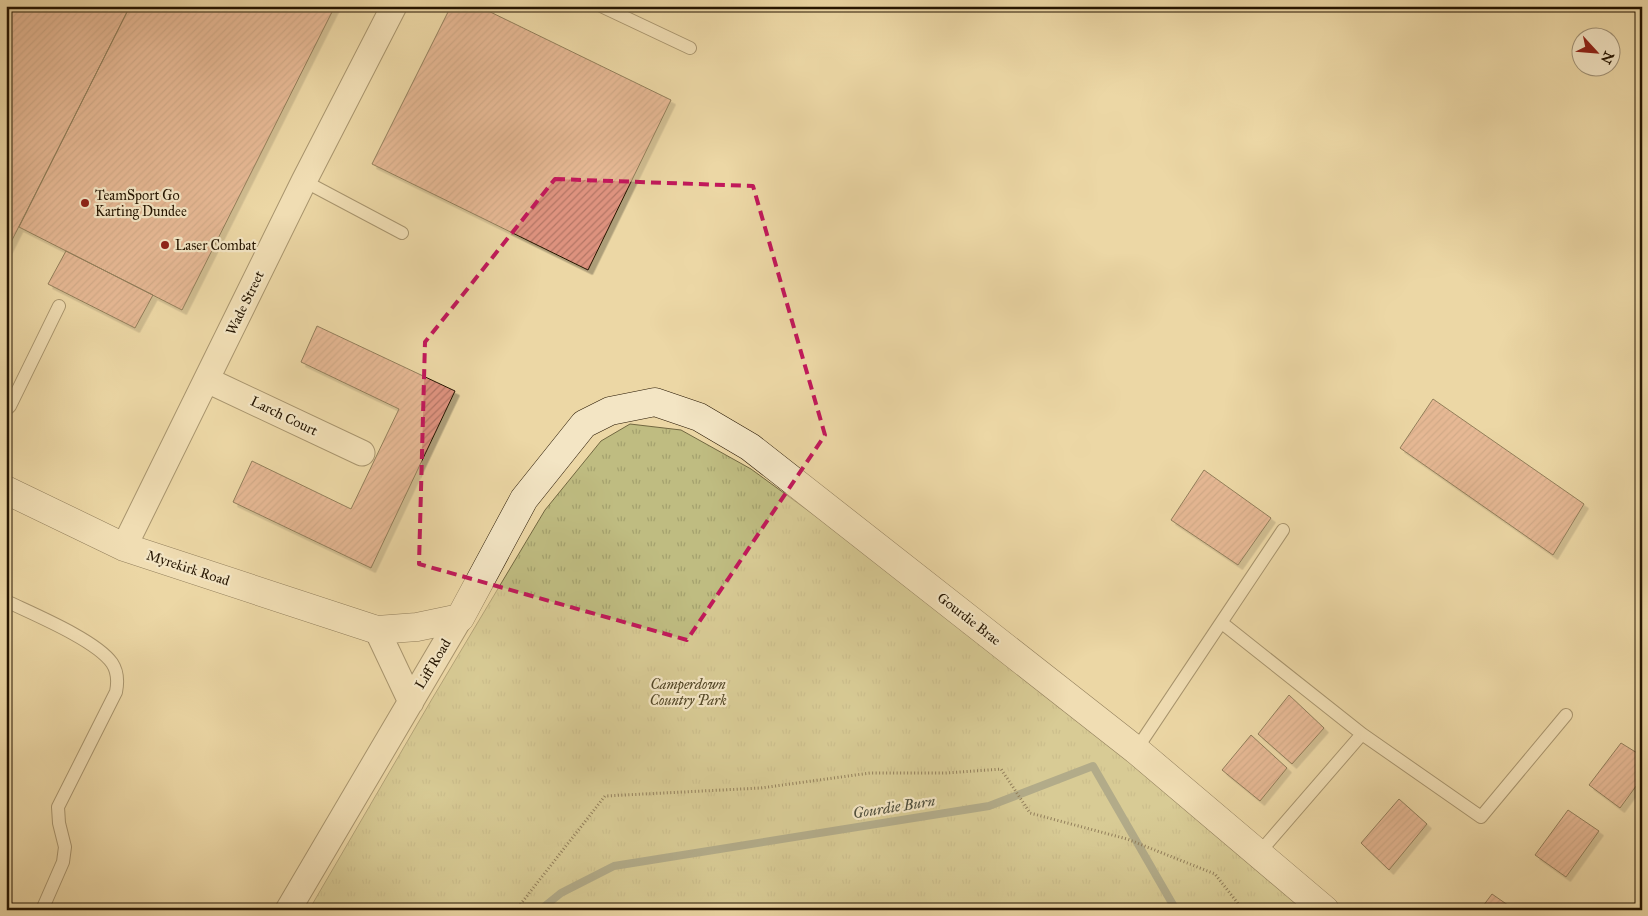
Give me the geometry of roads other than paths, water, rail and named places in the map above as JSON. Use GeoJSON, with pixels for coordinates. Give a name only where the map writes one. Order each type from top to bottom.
{"type":"FeatureCollection","features":[{"type":"Feature","properties":{"kind":"street","name":"Wade Street"},"geometry":{"type":"LineString","coordinates":[[124,547],[304,181],[394,6]]}},
{"type":"Feature","properties":{"kind":"street","name":"Larch Court"},"geometry":{"type":"LineString","coordinates":[[207,380],[362,453]]}},
{"type":"Feature","properties":{"kind":"street","name":"Gourdie Brae"},"geometry":{"type":"LineString","coordinates":[[584,424],[610,411],[655,402],[699,417],[750,447],[1136,750],[1325,910]]}},
{"type":"Feature","properties":{"kind":"street","name":"Liff Road"},"geometry":{"type":"LineString","coordinates":[[288,910],[460,618],[524,499],[584,424]]}},
{"type":"Feature","properties":{"kind":"street","name":"Myrekirk Road"},"geometry":{"type":"LineString","coordinates":[[6,490],[124,547],[377,630],[417,627],[460,618]]}},
{"type":"Feature","properties":{"kind":"street"},"geometry":{"type":"LineString","coordinates":[[377,630],[410,702]]}},
{"type":"Feature","properties":{"kind":"lane"},"geometry":{"type":"LineString","coordinates":[[601,6],[690,48]]}},
{"type":"Feature","properties":{"kind":"lane"},"geometry":{"type":"LineString","coordinates":[[304,181],[402,233]]}},
{"type":"Feature","properties":{"kind":"lane"},"geometry":{"type":"LineString","coordinates":[[6,410],[10,406],[59,306]]}},
{"type":"Feature","properties":{"kind":"lane"},"geometry":{"type":"LineString","coordinates":[[1136,750],[1222,624],[1283,530]]}},
{"type":"Feature","properties":{"kind":"lane"},"geometry":{"type":"LineString","coordinates":[[6,601],[70,632],[98,650],[112,663],[118,679],[116,692],[58,807],[59,824],[65,847],[63,862],[42,910]]}},
{"type":"Feature","properties":{"kind":"lane"},"geometry":{"type":"LineString","coordinates":[[1222,624],[1362,734],[1481,817],[1566,715]]}},
{"type":"Feature","properties":{"kind":"lane"},"geometry":{"type":"LineString","coordinates":[[1259,853],[1362,734]]}},
{"type":"Feature","properties":{"kind":"waterway","name":"Gourdie Burn"},"geometry":{"type":"LineString","coordinates":[[540,910],[561,893],[614,866],[989,806],[1093,766],[1176,910]]}},
{"type":"Feature","properties":{"kind":"place","name":"TeamSport Go Karting Dundee"},"geometry":{"type":"Point","coordinates":[85,203]}},
{"type":"Feature","properties":{"kind":"place","name":"Laser Combat"},"geometry":{"type":"Point","coordinates":[165,245]}},
{"type":"Feature","properties":{"kind":"park label","name":"Camperdown Country Park"},"geometry":{"type":"Point","coordinates":[688,692]}}]}
